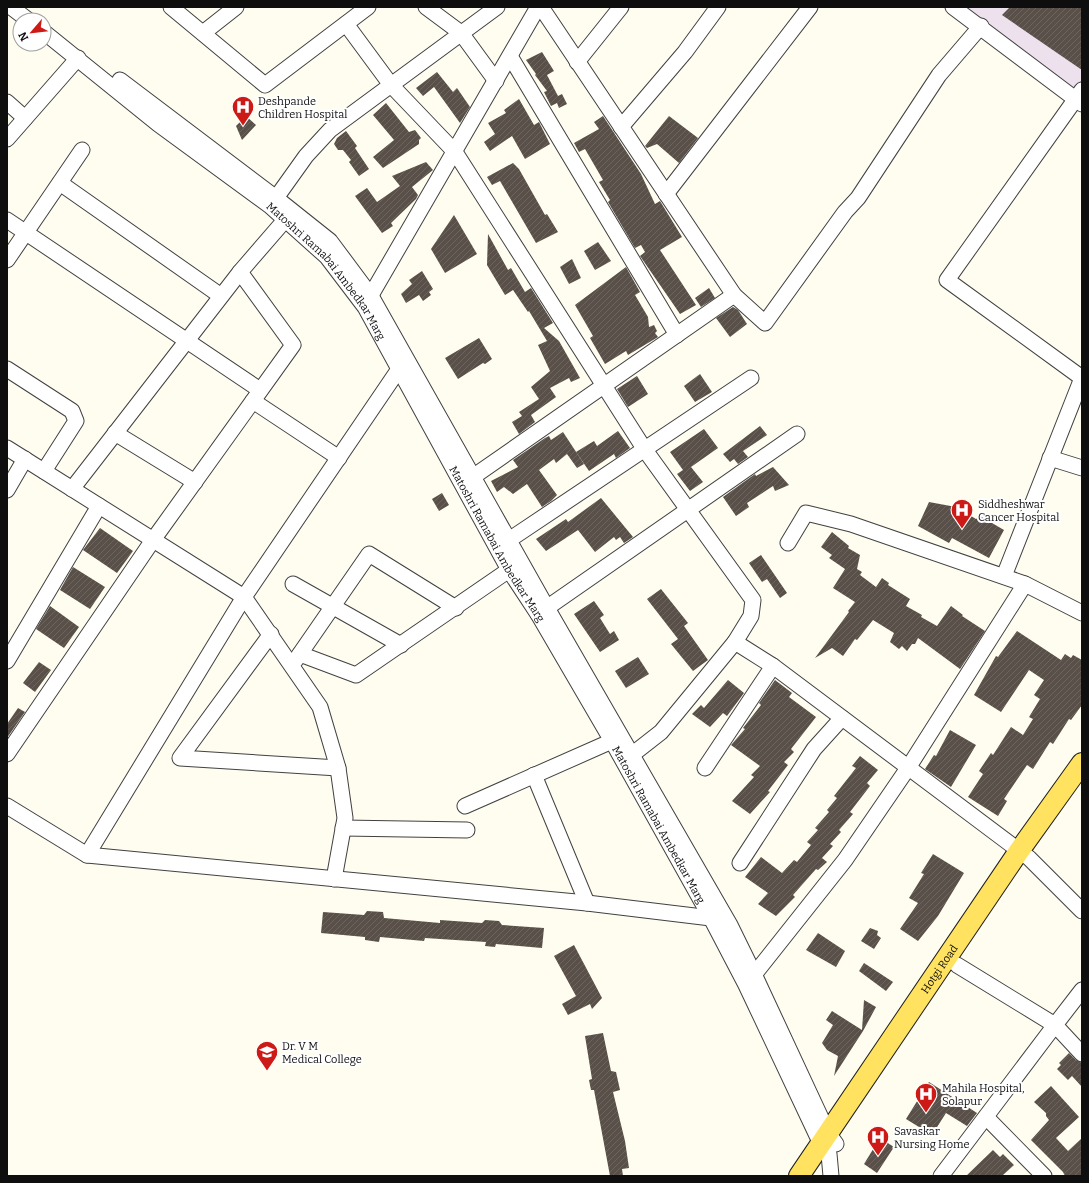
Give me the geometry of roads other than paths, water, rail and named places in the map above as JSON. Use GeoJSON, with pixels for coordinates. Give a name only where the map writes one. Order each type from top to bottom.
{"type":"FeatureCollection","features":[{"type":"Feature","properties":{"kind":"main road","name":"Hotgi Road"},"geometry":{"type":"LineString","coordinates":[[799,1176],[828,1144],[957,965],[1082,763]]}},
{"type":"Feature","properties":{"kind":"main road","name":"Hotgi Road"},"geometry":{"type":"LineString","coordinates":[[814,1176],[828,1144],[1024,855],[1082,782]]}},
{"type":"Feature","properties":{"kind":"street"},"geometry":{"type":"LineString","coordinates":[[171,7],[265,85],[368,7]]}},
{"type":"Feature","properties":{"kind":"street"},"geometry":{"type":"LineString","coordinates":[[202,33],[236,7]]}},
{"type":"Feature","properties":{"kind":"street"},"geometry":{"type":"LineString","coordinates":[[426,7],[461,33],[496,81]]}},
{"type":"Feature","properties":{"kind":"street"},"geometry":{"type":"LineString","coordinates":[[273,202],[306,156],[330,130],[497,7]]}},
{"type":"Feature","properties":{"kind":"street"},"geometry":{"type":"LineString","coordinates":[[368,301],[540,7],[734,295],[765,323],[845,212],[858,198],[939,75],[981,26]]}},
{"type":"Feature","properties":{"kind":"street"},"geometry":{"type":"LineString","coordinates":[[578,62],[621,7]]}},
{"type":"Feature","properties":{"kind":"street"},"geometry":{"type":"LineString","coordinates":[[621,127],[685,52],[718,7]]}},
{"type":"Feature","properties":{"kind":"street"},"geometry":{"type":"LineString","coordinates":[[666,194],[810,7]]}},
{"type":"Feature","properties":{"kind":"street"},"geometry":{"type":"LineString","coordinates":[[953,7],[1080,98],[947,280],[1082,378],[1004,576]]}},
{"type":"Feature","properties":{"kind":"street"},"geometry":{"type":"LineString","coordinates":[[346,24],[391,85],[455,152],[645,450],[753,600],[751,616],[735,642],[661,732],[628,758]]}},
{"type":"Feature","properties":{"kind":"street"},"geometry":{"type":"LineString","coordinates":[[52,29],[273,202],[330,241],[368,301],[468,480],[734,295]]}},
{"type":"Feature","properties":{"kind":"street","name":"Matoshri Ramabai Ambedkar Marg"},"geometry":{"type":"LineString","coordinates":[[52,38],[158,124],[273,202],[285,220],[327,257],[368,301],[399,369],[468,480],[503,544],[509,570],[542,611],[612,741],[628,758],[711,918],[750,980],[828,1144]]}},
{"type":"Feature","properties":{"kind":"street"},"geometry":{"type":"LineString","coordinates":[[510,56],[677,335]]}},
{"type":"Feature","properties":{"kind":"street"},"geometry":{"type":"LineString","coordinates":[[7,139],[78,58]]}},
{"type":"Feature","properties":{"kind":"street"},"geometry":{"type":"LineString","coordinates":[[7,102],[25,118]]}},
{"type":"Feature","properties":{"kind":"street"},"geometry":{"type":"LineString","coordinates":[[7,260],[82,150]]}},
{"type":"Feature","properties":{"kind":"street"},"geometry":{"type":"LineString","coordinates":[[60,183],[221,296]]}},
{"type":"Feature","properties":{"kind":"street"},"geometry":{"type":"LineString","coordinates":[[7,220],[187,341],[256,396],[339,458]]}},
{"type":"Feature","properties":{"kind":"street"},"geometry":{"type":"LineString","coordinates":[[72,489],[240,272],[285,220]]}},
{"type":"Feature","properties":{"kind":"street"},"geometry":{"type":"LineString","coordinates":[[7,754],[153,540],[293,345],[240,272]]}},
{"type":"Feature","properties":{"kind":"street"},"geometry":{"type":"LineString","coordinates":[[7,369],[72,410],[76,421],[44,471]]}},
{"type":"Feature","properties":{"kind":"street"},"geometry":{"type":"LineString","coordinates":[[87,856],[244,597],[399,369]]}},
{"type":"Feature","properties":{"kind":"street"},"geometry":{"type":"LineString","coordinates":[[750,378],[503,544],[628,758],[730,925],[750,980]]}},
{"type":"Feature","properties":{"kind":"street"},"geometry":{"type":"LineString","coordinates":[[115,433],[195,482]]}},
{"type":"Feature","properties":{"kind":"street"},"geometry":{"type":"LineString","coordinates":[[542,611],[797,434]]}},
{"type":"Feature","properties":{"kind":"street"},"geometry":{"type":"LineString","coordinates":[[7,448],[244,597],[271,634],[296,660],[320,707],[338,768],[345,818],[334,879]]}},
{"type":"Feature","properties":{"kind":"street"},"geometry":{"type":"LineString","coordinates":[[1050,458],[1082,468]]}},
{"type":"Feature","properties":{"kind":"street"},"geometry":{"type":"LineString","coordinates":[[7,490],[25,459]]}},
{"type":"Feature","properties":{"kind":"street"},"geometry":{"type":"LineString","coordinates":[[7,661],[99,506]]}},
{"type":"Feature","properties":{"kind":"street"},"geometry":{"type":"LineString","coordinates":[[788,543],[806,513],[851,524],[1004,576],[1025,584],[1082,614]]}},
{"type":"Feature","properties":{"kind":"street"},"geometry":{"type":"LineString","coordinates":[[296,660],[369,554],[456,608]]}},
{"type":"Feature","properties":{"kind":"street"},"geometry":{"type":"LineString","coordinates":[[296,660],[356,676],[509,570]]}},
{"type":"Feature","properties":{"kind":"street"},"geometry":{"type":"LineString","coordinates":[[294,584],[401,645]]}},
{"type":"Feature","properties":{"kind":"street"},"geometry":{"type":"LineString","coordinates":[[750,980],[845,860],[908,768],[1025,584]]}},
{"type":"Feature","properties":{"kind":"street"},"geometry":{"type":"LineString","coordinates":[[271,634],[180,758],[338,768]]}},
{"type":"Feature","properties":{"kind":"street"},"geometry":{"type":"LineString","coordinates":[[735,642],[773,666],[1024,855],[1082,911]]}},
{"type":"Feature","properties":{"kind":"street"},"geometry":{"type":"LineString","coordinates":[[705,768],[773,666]]}},
{"type":"Feature","properties":{"kind":"street"},"geometry":{"type":"LineString","coordinates":[[740,863],[814,749],[842,718]]}},
{"type":"Feature","properties":{"kind":"street"},"geometry":{"type":"LineString","coordinates":[[465,806],[612,741]]}},
{"type":"Feature","properties":{"kind":"street"},"geometry":{"type":"LineString","coordinates":[[534,775],[587,903]]}},
{"type":"Feature","properties":{"kind":"street"},"geometry":{"type":"LineString","coordinates":[[7,806],[87,856],[587,903],[711,918]]}},
{"type":"Feature","properties":{"kind":"street"},"geometry":{"type":"LineString","coordinates":[[343,828],[467,830]]}},
{"type":"Feature","properties":{"kind":"street"},"geometry":{"type":"LineString","coordinates":[[957,965],[1056,1025],[1082,1054]]}},
{"type":"Feature","properties":{"kind":"street"},"geometry":{"type":"LineString","coordinates":[[950,1172],[986,1117],[1082,990]]}},
{"type":"Feature","properties":{"kind":"street"},"geometry":{"type":"LineString","coordinates":[[986,1117],[1044,1176]]}},
{"type":"Feature","properties":{"kind":"street"},"geometry":{"type":"LineString","coordinates":[[828,1144],[831,1176]]}},
{"type":"Feature","properties":{"kind":"place","name":"Deshpande Children Hospital"},"geometry":{"type":"Point","coordinates":[243,126]}},
{"type":"Feature","properties":{"kind":"place","name":"Siddheshwar Cancer Hospital"},"geometry":{"type":"Point","coordinates":[962,530]}},
{"type":"Feature","properties":{"kind":"place","name":"Dr. V M Medical College"},"geometry":{"type":"Point","coordinates":[267,1072]}},
{"type":"Feature","properties":{"kind":"place","name":"Mahila Hospital, Solapur"},"geometry":{"type":"Point","coordinates":[926,1114]}},
{"type":"Feature","properties":{"kind":"place","name":"Savaskar Nursing Home"},"geometry":{"type":"Point","coordinates":[878,1156]}}]}
